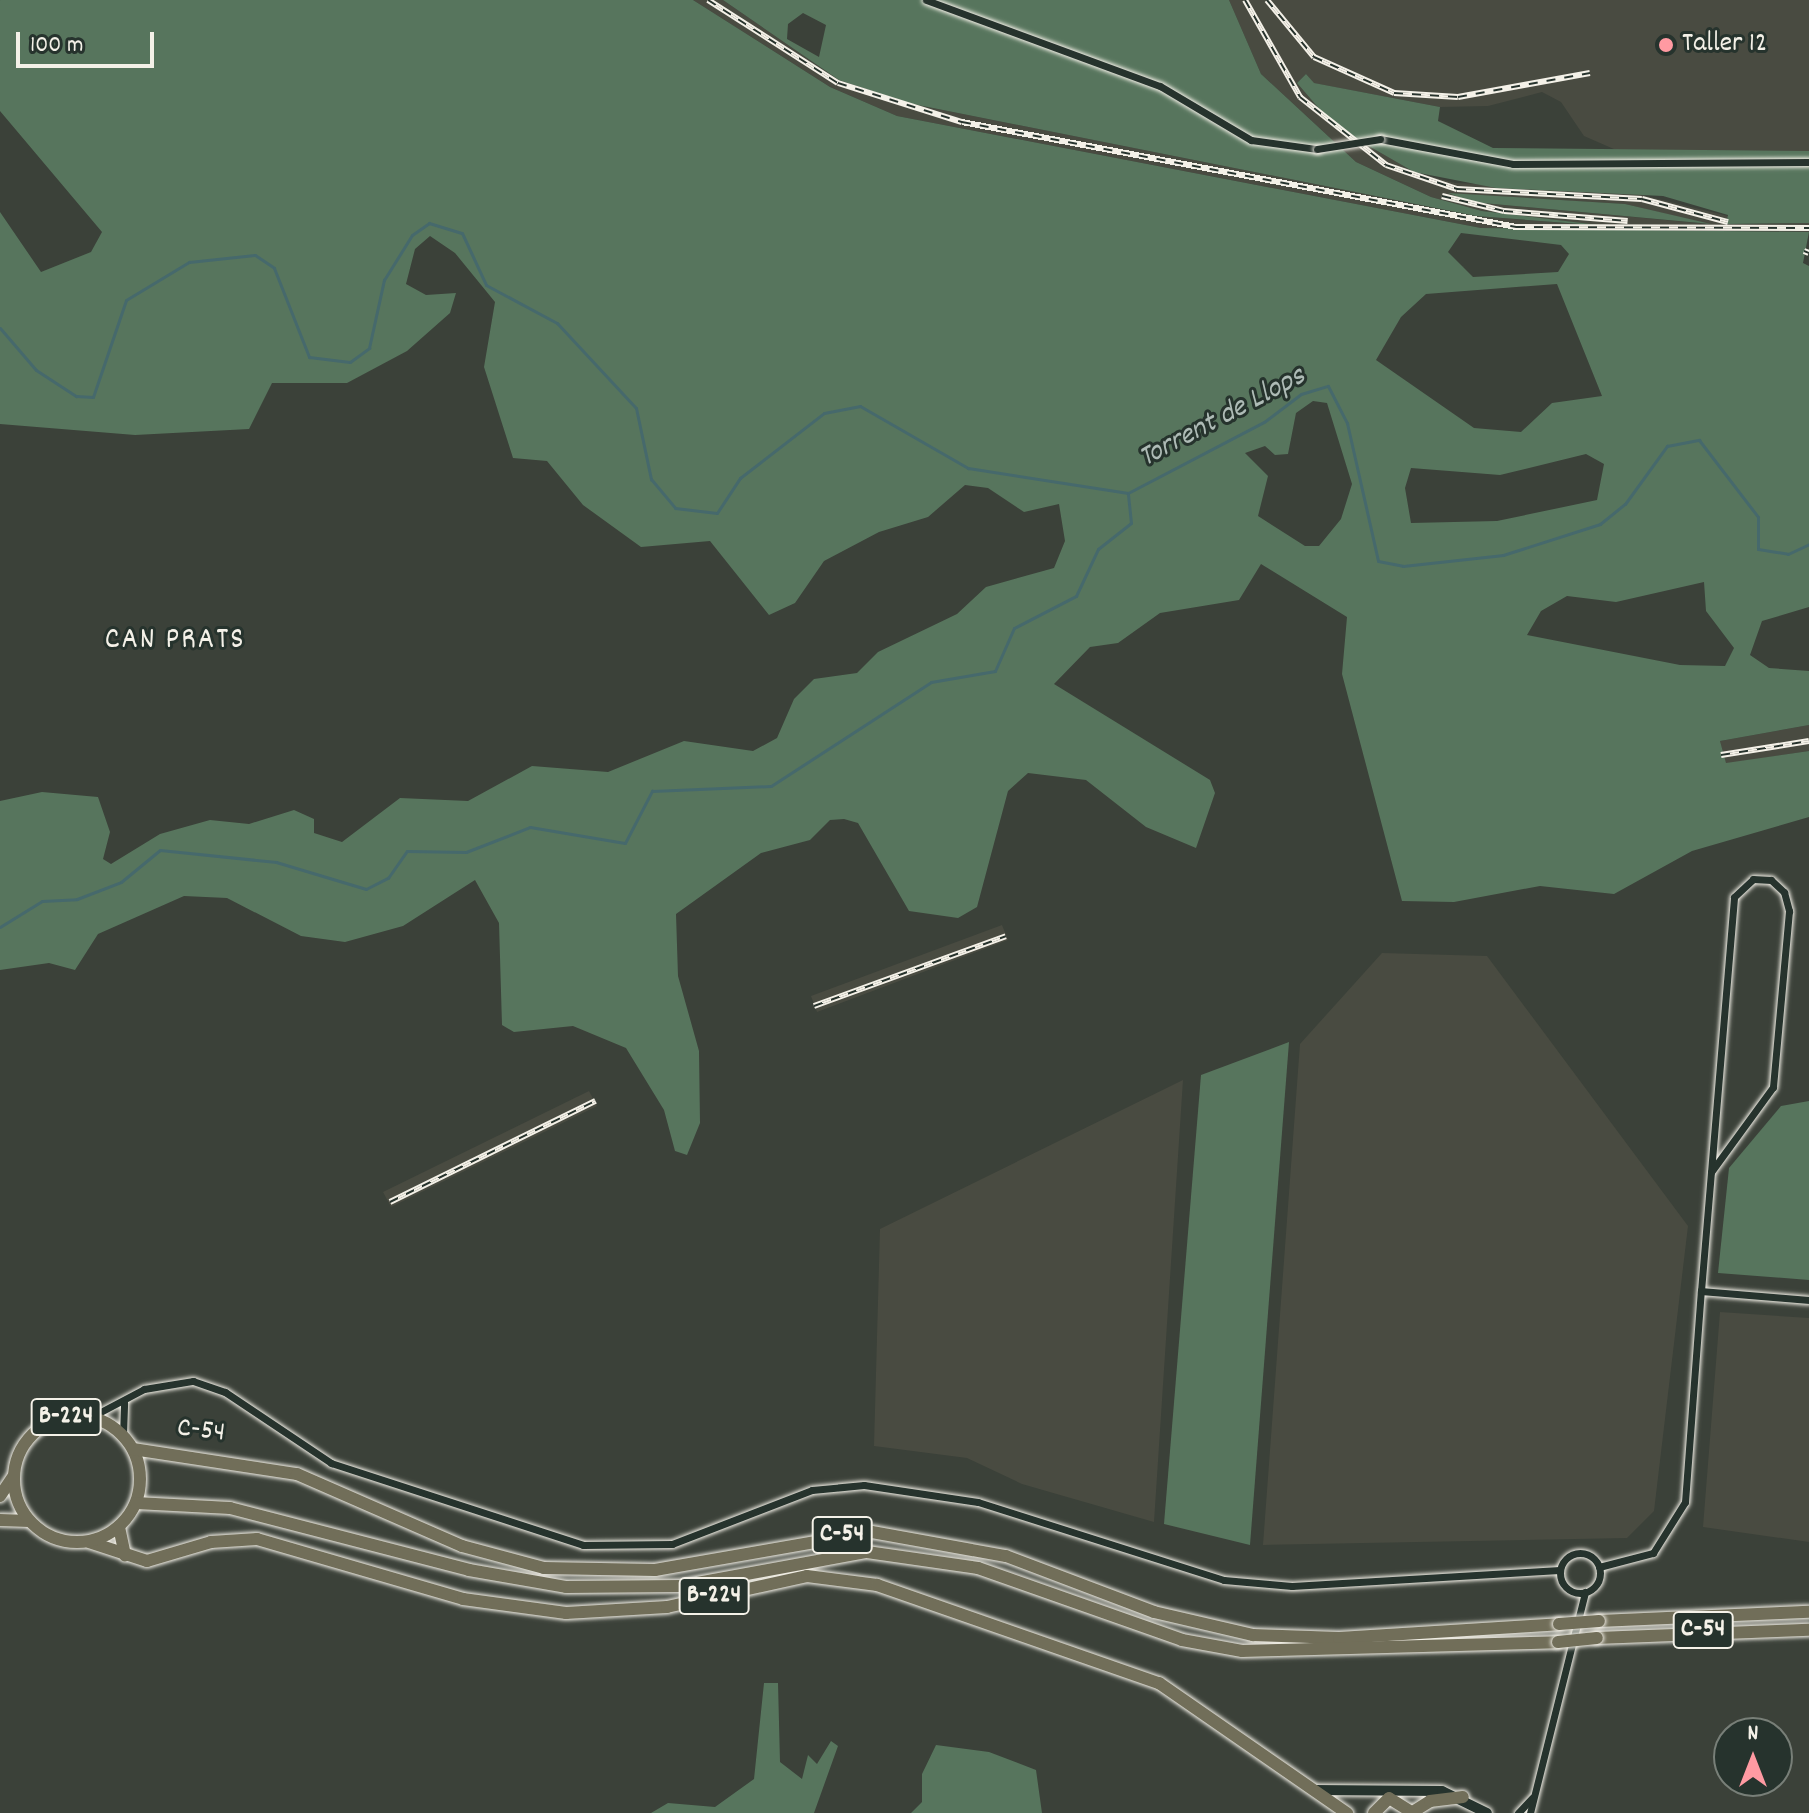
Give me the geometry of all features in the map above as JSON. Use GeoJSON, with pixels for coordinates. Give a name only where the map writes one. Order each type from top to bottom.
{"type":"FeatureCollection","features":[{"type":"Feature","properties":{"kind":"main road","name":"B-224"},"geometry":{"type":"LineString","coordinates":[[0,1496],[39,1429],[91,1417],[123,1435],[133,1449],[136,1503]]}},
{"type":"Feature","properties":{"kind":"main road","name":"C-54"},"geometry":{"type":"LineString","coordinates":[[133,1449],[297,1474],[462,1546],[544,1568],[655,1570],[872,1532],[1006,1556],[1154,1612],[1253,1635],[1339,1638],[1599,1621],[1809,1612]]}},
{"type":"Feature","properties":{"kind":"main road","name":"B-224"},"geometry":{"type":"LineString","coordinates":[[14,1475],[29,1521]]}},
{"type":"Feature","properties":{"kind":"main road","name":"C-54"},"geometry":{"type":"LineString","coordinates":[[136,1503],[230,1508],[469,1570],[566,1587],[681,1586],[867,1552],[978,1568],[1182,1640],[1242,1651],[1558,1642],[1809,1630]]}},
{"type":"Feature","properties":{"kind":"main road"},"geometry":{"type":"LineString","coordinates":[[89,1542],[119,1527],[136,1503]]}},
{"type":"Feature","properties":{"kind":"main road","name":"B-224"},"geometry":{"type":"LineString","coordinates":[[0,1520],[29,1521],[56,1539],[89,1542],[147,1561],[211,1542],[257,1539],[463,1599],[566,1613],[667,1607],[779,1581],[834,1576],[1129,1668],[1347,1813]]}},
{"type":"Feature","properties":{"kind":"main road"},"geometry":{"type":"LineString","coordinates":[[119,1527],[125,1555]]}},
{"type":"Feature","properties":{"kind":"main road"},"geometry":{"type":"LineString","coordinates":[[1314,1790],[1470,1805],[1487,1813]]}},
{"type":"Feature","properties":{"kind":"main road"},"geometry":{"type":"LineString","coordinates":[[1374,1813],[1389,1798],[1411,1813],[1470,1805]]}},
{"type":"Feature","properties":{"kind":"street"},"geometry":{"type":"LineString","coordinates":[[926,0],[1160,86],[1251,140],[1317,149],[1380,139],[1513,164],[1809,162]]}},
{"type":"Feature","properties":{"kind":"street"},"geometry":{"type":"LineString","coordinates":[[91,1417],[164,1383],[193,1381],[225,1392],[331,1463],[583,1545],[672,1544],[812,1490],[864,1485],[978,1502],[1224,1580],[1306,1586],[1560,1570],[1578,1553],[1599,1567],[1653,1553],[1681,1517],[1734,897],[1745,883],[1771,880],[1784,892],[1789,911],[1773,1087],[1711,1172]]}},
{"type":"Feature","properties":{"kind":"street"},"geometry":{"type":"LineString","coordinates":[[1701,1291],[1809,1300]]}},
{"type":"Feature","properties":{"kind":"street"},"geometry":{"type":"LineString","coordinates":[[123,1435],[124,1403]]}},
{"type":"Feature","properties":{"kind":"street"},"geometry":{"type":"LineString","coordinates":[[1530,1813],[1585,1592],[1595,1585],[1599,1567]]}},
{"type":"Feature","properties":{"kind":"street"},"geometry":{"type":"LineString","coordinates":[[1560,1570],[1566,1588],[1585,1592]]}},
{"type":"Feature","properties":{"kind":"street"},"geometry":{"type":"LineString","coordinates":[[1518,1813],[1534,1797]]}},
{"type":"Feature","properties":{"kind":"shaded area"},"geometry":{"type":"Polygon","coordinates":[[[693,0],[723,0],[839,80],[908,103],[1476,216],[1604,226],[1482,211],[1431,197],[1356,162],[1261,74],[1229,0],[1809,0],[1809,151],[1623,153],[1584,136],[1561,102],[1542,92],[1488,106],[1440,107],[1313,83],[1306,74],[1297,83],[1334,126],[1414,172],[1455,183],[1617,189],[1728,216],[1726,224],[1809,223],[1809,232],[1481,228],[897,116],[830,87],[693,0]],[[1453,194],[1472,202],[1708,224],[1625,204],[1453,194]]]}},
{"type":"Feature","properties":{"kind":"shaded area"},"geometry":{"type":"Polygon","coordinates":[[[1809,725],[1809,751],[1726,764],[1720,741],[1809,725]]]}},
{"type":"Feature","properties":{"kind":"shaded area"},"geometry":{"type":"Polygon","coordinates":[[[1002,925],[1008,940],[817,1012],[811,996],[1002,925]]]}},
{"type":"Feature","properties":{"kind":"shaded area"},"geometry":{"type":"Polygon","coordinates":[[[1382,953],[1487,956],[1688,1226],[1654,1511],[1627,1538],[1263,1545],[1300,1044],[1382,953]]]}},
{"type":"Feature","properties":{"kind":"shaded area"},"geometry":{"type":"Polygon","coordinates":[[[1183,1080],[1154,1522],[1022,1484],[967,1458],[874,1446],[880,1229],[1183,1080]]]}},
{"type":"Feature","properties":{"kind":"shaded area"},"geometry":{"type":"Polygon","coordinates":[[[589,1091],[597,1106],[391,1207],[383,1192],[589,1091]]]}},
{"type":"Feature","properties":{"kind":"shaded area"},"geometry":{"type":"Polygon","coordinates":[[[1720,1312],[1809,1318],[1809,1542],[1703,1527],[1720,1312]]]}},
{"type":"Feature","properties":{"kind":"green space"},"geometry":{"type":"Polygon","coordinates":[[[0,0],[693,0],[830,87],[897,116],[1481,228],[1809,232],[1803,263],[1809,266],[1809,607],[1762,621],[1750,655],[1769,668],[1809,671],[1809,725],[1720,741],[1726,763],[1809,751],[1809,817],[1692,851],[1614,894],[1540,886],[1454,902],[1402,901],[1342,674],[1347,617],[1261,564],[1239,600],[1160,613],[1118,643],[1090,647],[1054,684],[1210,780],[1215,793],[1196,848],[1146,827],[1086,780],[1028,773],[1008,791],[977,907],[958,918],[909,911],[858,823],[844,819],[830,820],[810,840],[761,853],[676,914],[678,976],[699,1051],[700,1123],[687,1155],[675,1151],[664,1110],[626,1048],[573,1026],[514,1032],[502,1025],[499,923],[475,880],[403,926],[345,942],[301,936],[227,898],[184,896],[98,934],[75,970],[49,963],[0,970],[0,801],[42,792],[98,797],[110,832],[103,859],[111,864],[160,834],[210,820],[249,824],[294,810],[314,819],[314,833],[342,842],[400,798],[468,801],[532,766],[608,772],[684,741],[753,751],[777,738],[794,699],[814,679],[857,673],[878,652],[957,614],[986,587],[1054,568],[1065,541],[1059,504],[1024,512],[988,488],[965,485],[928,517],[879,532],[824,561],[795,603],[769,615],[710,541],[641,547],[583,505],[547,461],[513,458],[484,367],[495,302],[455,253],[430,236],[415,249],[406,284],[426,295],[456,293],[450,313],[407,351],[347,383],[272,383],[249,429],[135,435],[0,424],[0,212],[41,272],[91,252],[102,232],[0,111],[0,0]],[[1461,233],[1448,252],[1473,277],[1558,272],[1569,254],[1561,245],[1461,233]],[[1557,284],[1426,294],[1401,317],[1376,360],[1474,428],[1521,432],[1552,403],[1602,396],[1557,284]],[[1313,401],[1296,413],[1288,454],[1275,455],[1265,446],[1245,453],[1268,476],[1258,516],[1305,546],[1319,546],[1341,519],[1352,484],[1327,403],[1313,401]],[[1586,454],[1500,475],[1411,468],[1405,488],[1411,523],[1497,521],[1597,500],[1604,464],[1586,454]],[[1704,582],[1616,602],[1567,596],[1541,611],[1527,635],[1680,665],[1725,666],[1734,648],[1706,611],[1704,582]]]}},
{"type":"Feature","properties":{"kind":"green space"},"geometry":{"type":"Polygon","coordinates":[[[723,0],[1229,0],[1261,74],[1356,162],[1431,197],[1482,211],[1607,226],[1476,216],[908,103],[839,80],[723,0]],[[803,13],[788,24],[787,39],[819,57],[826,25],[803,13]]]}},
{"type":"Feature","properties":{"kind":"green space"},"geometry":{"type":"Polygon","coordinates":[[[1306,74],[1314,83],[1440,107],[1438,121],[1493,148],[1809,151],[1809,223],[1726,224],[1728,215],[1663,196],[1496,188],[1414,172],[1334,126],[1297,83],[1306,74]]]}},
{"type":"Feature","properties":{"kind":"green space"},"geometry":{"type":"Polygon","coordinates":[[[1448,193],[1625,204],[1711,224],[1472,202],[1448,193]]]}},
{"type":"Feature","properties":{"kind":"green space"},"geometry":{"type":"Polygon","coordinates":[[[1289,1042],[1250,1545],[1164,1524],[1201,1075],[1289,1042]]]}},
{"type":"Feature","properties":{"kind":"green space"},"geometry":{"type":"Polygon","coordinates":[[[1809,1101],[1809,1280],[1718,1273],[1729,1168],[1781,1106],[1809,1101]]]}},
{"type":"Feature","properties":{"kind":"green space"},"geometry":{"type":"Polygon","coordinates":[[[764,1683],[778,1683],[780,1762],[802,1779],[808,1755],[817,1764],[831,1741],[838,1746],[814,1813],[651,1813],[668,1803],[715,1807],[754,1779],[764,1683]]]}},
{"type":"Feature","properties":{"kind":"green space"},"geometry":{"type":"Polygon","coordinates":[[[936,1745],[989,1752],[1036,1770],[1042,1813],[911,1813],[922,1802],[922,1774],[936,1745]]]}},
{"type":"Feature","properties":{"kind":"waterway","name":"Torrent de Llops"},"geometry":{"type":"LineString","coordinates":[[0,328],[36,370],[76,396],[93,397],[126,300],[189,262],[255,255],[274,268],[309,357],[350,362],[369,348],[384,280],[412,235],[429,223],[462,233],[486,285],[557,323],[636,408],[651,479],[675,508],[717,513],[740,478],[824,413],[860,406],[968,468],[1128,493],[1264,422],[1301,394],[1328,386],[1347,423],[1378,561],[1403,566],[1503,555],[1600,524],[1625,504],[1667,446],[1699,440],[1758,517],[1758,549],[1788,554],[1809,544]]}},
{"type":"Feature","properties":{"kind":"waterway"},"geometry":{"type":"LineString","coordinates":[[0,927],[42,901],[77,899],[121,882],[160,850],[276,862],[366,889],[388,878],[407,851],[466,852],[530,827],[625,843],[652,791],[771,786],[931,682],[995,671],[1014,628],[1076,596],[1098,549],[1131,523],[1128,494]]}},
{"type":"Feature","properties":{"kind":"railway"},"geometry":{"type":"LineString","coordinates":[[708,0],[838,83],[962,122],[1516,227],[1809,228]]}},
{"type":"Feature","properties":{"kind":"railway"},"geometry":{"type":"LineString","coordinates":[[1245,0],[1300,97],[1386,165],[1457,189],[1642,199],[1728,222]]}},
{"type":"Feature","properties":{"kind":"railway"},"geometry":{"type":"LineString","coordinates":[[1267,0],[1314,57],[1394,93],[1458,97],[1590,73]]}},
{"type":"Feature","properties":{"kind":"railway"},"geometry":{"type":"LineString","coordinates":[[1442,196],[1504,211],[1628,221]]}},
{"type":"Feature","properties":{"kind":"railway"},"geometry":{"type":"LineString","coordinates":[[1804,251],[1809,253]]}},
{"type":"Feature","properties":{"kind":"railway"},"geometry":{"type":"LineString","coordinates":[[1721,755],[1809,741]]}},
{"type":"Feature","properties":{"kind":"railway"},"geometry":{"type":"LineString","coordinates":[[814,1006],[1006,936]]}},
{"type":"Feature","properties":{"kind":"railway"},"geometry":{"type":"LineString","coordinates":[[390,1202],[595,1101]]}},
{"type":"Feature","properties":{"kind":"place","name":"Taller 12"},"geometry":{"type":"Point","coordinates":[1666,45]}},
{"type":"Feature","properties":{"kind":"district","name":"CAN PRATS"},"geometry":{"type":"Point","coordinates":[175,642]}}]}
